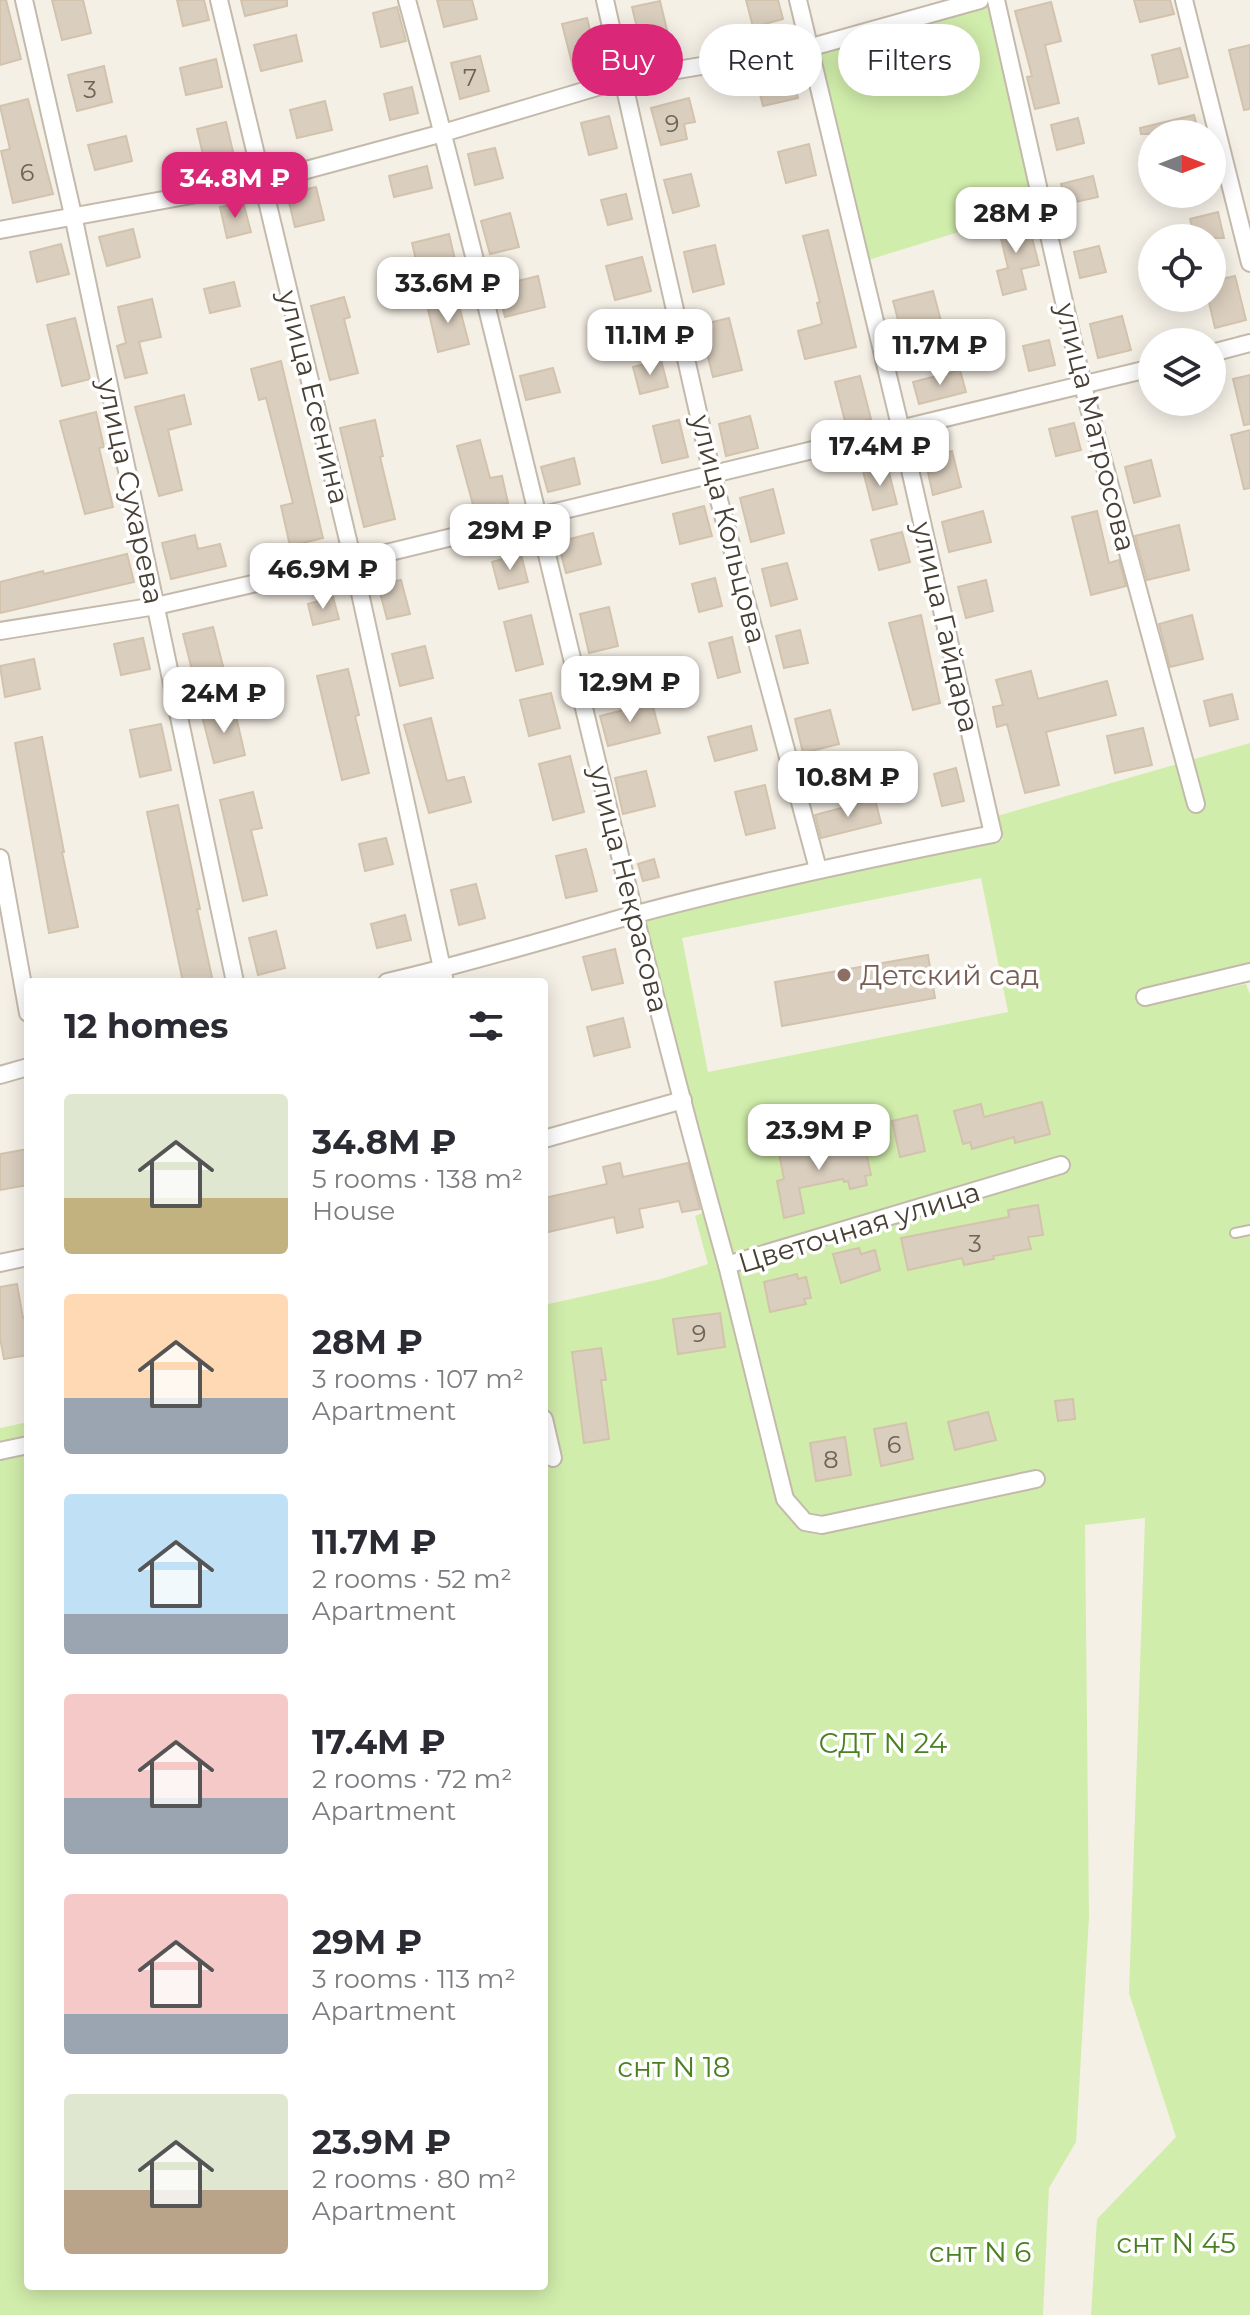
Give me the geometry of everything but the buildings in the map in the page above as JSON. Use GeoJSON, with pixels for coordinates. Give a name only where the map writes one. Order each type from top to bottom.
{"type":"FeatureCollection","features":[{"type":"Feature","properties":{"kind":"street","name":"улица Сухарева"},"geometry":{"type":"LineString","coordinates":[[24,0],[73,215],[234,978]]}},
{"type":"Feature","properties":{"kind":"street","name":"улица Есенина"},"geometry":{"type":"LineString","coordinates":[[219,0],[353,561],[444,976]]}},
{"type":"Feature","properties":{"kind":"street","name":"улица Некрасова"},"geometry":{"type":"LineString","coordinates":[[407,0],[443,133],[634,915],[727,1265]]}},
{"type":"Feature","properties":{"kind":"street","name":"улица Кольцова"},"geometry":{"type":"LineString","coordinates":[[605,0],[611,24]]}},
{"type":"Feature","properties":{"kind":"street","name":"улица Гайдара"},"geometry":{"type":"LineString","coordinates":[[798,0],[803,24]]}},
{"type":"Feature","properties":{"kind":"street"},"geometry":{"type":"LineString","coordinates":[[822,44],[980,0]]}},
{"type":"Feature","properties":{"kind":"street","name":"улица Матросова"},"geometry":{"type":"LineString","coordinates":[[996,0],[1083,386],[1196,804]]}},
{"type":"Feature","properties":{"kind":"street"},"geometry":{"type":"LineString","coordinates":[[1184,0],[1250,263]]}},
{"type":"Feature","properties":{"kind":"street"},"geometry":{"type":"LineString","coordinates":[[0,230],[262,182],[572,95]]}},
{"type":"Feature","properties":{"kind":"street","name":"улица Кольцова"},"geometry":{"type":"LineString","coordinates":[[628,96],[712,474],[818,869]]}},
{"type":"Feature","properties":{"kind":"street","name":"улица Гайдара"},"geometry":{"type":"LineString","coordinates":[[818,869],[993,834],[901,430],[820,96]]}},
{"type":"Feature","properties":{"kind":"street"},"geometry":{"type":"LineString","coordinates":[[1226,349],[1250,343]]}},
{"type":"Feature","properties":{"kind":"street"},"geometry":{"type":"LineString","coordinates":[[0,631],[156,606],[538,518],[1138,372]]}},
{"type":"Feature","properties":{"kind":"street"},"geometry":{"type":"LineString","coordinates":[[0,858],[24,991]]}},
{"type":"Feature","properties":{"kind":"street"},"geometry":{"type":"LineString","coordinates":[[444,976],[634,915],[818,869]]}},
{"type":"Feature","properties":{"kind":"street"},"geometry":{"type":"LineString","coordinates":[[1145,997],[1250,972]]}},
{"type":"Feature","properties":{"kind":"street"},"geometry":{"type":"LineString","coordinates":[[0,1075],[24,1068]]}},
{"type":"Feature","properties":{"kind":"street"},"geometry":{"type":"LineString","coordinates":[[548,1138],[683,1100]]}},
{"type":"Feature","properties":{"kind":"street","name":"Цветочная улица"},"geometry":{"type":"LineString","coordinates":[[1036,1479],[822,1525],[805,1522],[785,1499],[727,1265],[1061,1165]]}},
{"type":"Feature","properties":{"kind":"street"},"geometry":{"type":"LineString","coordinates":[[0,1263],[24,1258]]}},
{"type":"Feature","properties":{"kind":"street"},"geometry":{"type":"LineString","coordinates":[[548,1436],[553,1458]]}},
{"type":"Feature","properties":{"kind":"street"},"geometry":{"type":"LineString","coordinates":[[0,1451],[24,1446]]}},
{"type":"Feature","properties":{"kind":"lane"},"geometry":{"type":"LineString","coordinates":[[1235,1233],[1250,1230]]}},
{"type":"Feature","properties":{"kind":"green space"},"geometry":{"type":"Polygon","coordinates":[[[990,4],[1033,209],[865,261],[822,78],[822,51],[838,47],[838,96],[980,96],[980,24],[919,24],[990,4]]]}},
{"type":"Feature","properties":{"kind":"green space"},"geometry":{"type":"Polygon","coordinates":[[[1250,743],[1250,966],[1139,993],[1144,1005],[1246,984],[1250,995],[1250,2315],[1091,2315],[1097,2219],[1176,2137],[1129,1993],[1145,1518],[1085,1525],[1089,1917],[1076,2142],[1049,2188],[1043,2315],[0,2315],[0,1428],[24,1423],[24,2290],[548,2290],[548,1304],[661,1279],[708,1264],[695,1216],[707,1211],[635,921],[819,876],[1003,840],[997,816],[1250,743]],[[981,878],[682,938],[708,1072],[1008,1012],[981,878]]]}},
{"type":"Feature","properties":{"kind":"place","name":"Детский сад"},"geometry":{"type":"Point","coordinates":[844,975]}},
{"type":"Feature","properties":{"kind":"park label","name":"СДТ N 24"},"geometry":{"type":"Point","coordinates":[883,1743]}},
{"type":"Feature","properties":{"kind":"park label","name":"снт N 18"},"geometry":{"type":"Point","coordinates":[674,2067]}},
{"type":"Feature","properties":{"kind":"park label","name":"снт N 45"},"geometry":{"type":"Point","coordinates":[1176,2243]}},
{"type":"Feature","properties":{"kind":"park label","name":"снт N 6"},"geometry":{"type":"Point","coordinates":[980,2252]}}]}
